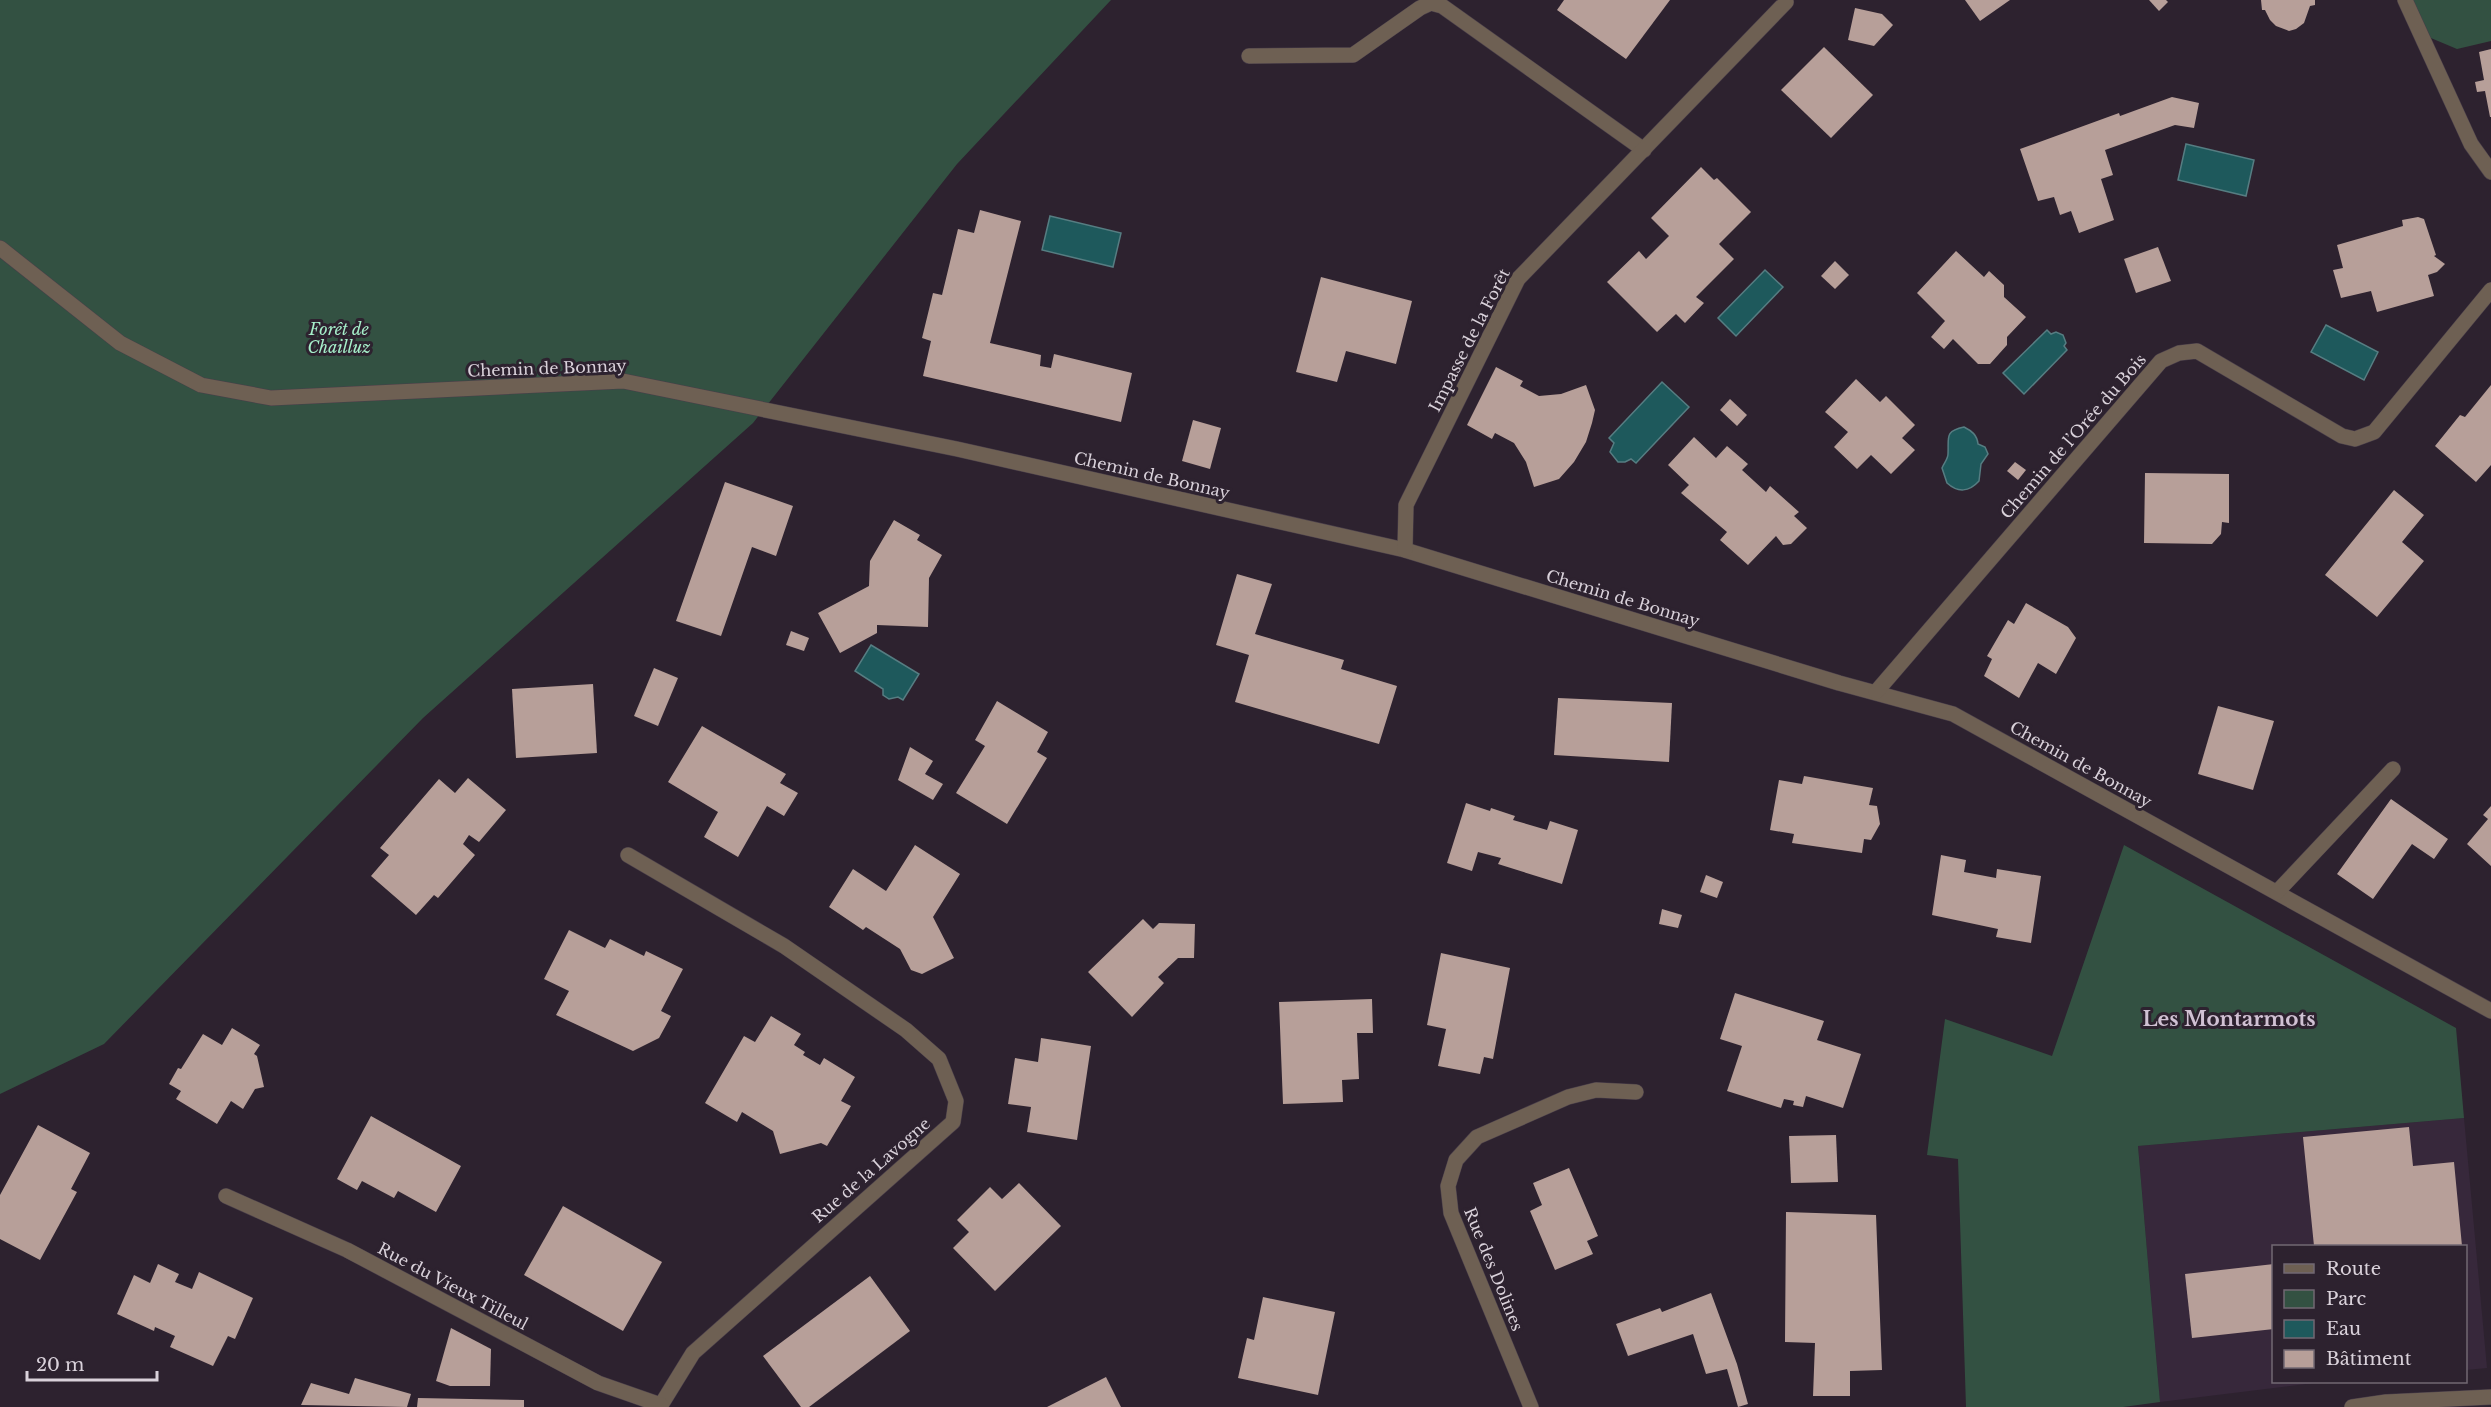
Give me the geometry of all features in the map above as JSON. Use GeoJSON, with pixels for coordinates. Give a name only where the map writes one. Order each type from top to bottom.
{"type":"FeatureCollection","features":[{"type":"Feature","properties":{"kind":"street","name":"Impasse de la Forêt"},"geometry":{"type":"LineString","coordinates":[[1405,550],[1406,505],[1518,279],[1786,2],[1785,0]]}},
{"type":"Feature","properties":{"kind":"street"},"geometry":{"type":"LineString","coordinates":[[2405,0],[2471,144],[2491,172]]}},
{"type":"Feature","properties":{"kind":"street"},"geometry":{"type":"LineString","coordinates":[[1249,56],[1353,55],[1420,8],[1431,3],[1442,6],[1644,150]]}},
{"type":"Feature","properties":{"kind":"street","name":"Chemin de Bonnay"},"geometry":{"type":"LineString","coordinates":[[0,248],[120,343],[201,385],[271,398],[623,381],[957,449],[1405,550],[1839,683],[1953,714],[2491,1011]]}},
{"type":"Feature","properties":{"kind":"street","name":"Chemin de l’Orée du Bois"},"geometry":{"type":"LineString","coordinates":[[1876,692],[2161,361],[2179,353],[2197,351],[2342,436],[2355,439],[2374,432],[2491,290]]}},
{"type":"Feature","properties":{"kind":"street"},"geometry":{"type":"LineString","coordinates":[[2277,892],[2393,769]]}},
{"type":"Feature","properties":{"kind":"street","name":"Rue de la Lavogne"},"geometry":{"type":"LineString","coordinates":[[628,855],[784,946],[906,1030],[939,1059],[956,1101],[953,1122],[693,1353],[661,1406]]}},
{"type":"Feature","properties":{"kind":"street","name":"Rue des Dolines"},"geometry":{"type":"LineString","coordinates":[[1531,1407],[1451,1213],[1448,1186],[1456,1160],[1477,1137],[1568,1097],[1596,1090],[1636,1092]]}},
{"type":"Feature","properties":{"kind":"street","name":"Rue du Vieux Tilleul"},"geometry":{"type":"LineString","coordinates":[[225,1196],[347,1250],[598,1383],[661,1406]]}},
{"type":"Feature","properties":{"kind":"street"},"geometry":{"type":"LineString","coordinates":[[2352,1407],[2386,1402],[2491,1397]]}},
{"type":"Feature","properties":{"kind":"shaded area"},"geometry":{"type":"Polygon","coordinates":[[[2464,1118],[2487,1368],[2467,1370],[2467,1245],[2272,1245],[2272,1383],[2314,1383],[2160,1402],[2138,1146],[2464,1118]]]}},
{"type":"Feature","properties":{"kind":"green space","name":"Forêt de Chailluz"},"geometry":{"type":"Polygon","coordinates":[[[0,0],[1111,0],[957,164],[753,423],[423,718],[104,1044],[0,1094],[0,0]]]}},
{"type":"Feature","properties":{"kind":"green space"},"geometry":{"type":"Polygon","coordinates":[[[2399,0],[2491,0],[2491,41],[2457,49],[2419,33],[2399,0]]]}},
{"type":"Feature","properties":{"kind":"green space"},"geometry":{"type":"Polygon","coordinates":[[[2124,845],[2456,1028],[2464,1118],[2138,1146],[2160,1402],[2123,1407],[1966,1407],[1958,1159],[1927,1155],[1945,1019],[2052,1056],[2124,845]]]}},
{"type":"Feature","properties":{"kind":"water"},"geometry":{"type":"Polygon","coordinates":[[[2186,144],[2254,160],[2246,196],[2178,180],[2186,144]]]}},
{"type":"Feature","properties":{"kind":"water"},"geometry":{"type":"Polygon","coordinates":[[[1050,216],[1121,233],[1113,267],[1042,250],[1050,216]]]}},
{"type":"Feature","properties":{"kind":"water"},"geometry":{"type":"Polygon","coordinates":[[[1765,270],[1783,287],[1736,336],[1718,318],[1765,270]]]}},
{"type":"Feature","properties":{"kind":"water"},"geometry":{"type":"Polygon","coordinates":[[[2326,325],[2378,352],[2364,380],[2311,352],[2326,325]]]}},
{"type":"Feature","properties":{"kind":"water"},"geometry":{"type":"Polygon","coordinates":[[[2047,330],[2051,334],[2056,332],[2063,335],[2066,343],[2064,346],[2067,350],[2024,394],[2003,373],[2047,330]]]}},
{"type":"Feature","properties":{"kind":"water"},"geometry":{"type":"Polygon","coordinates":[[[1662,382],[1689,407],[1636,463],[1631,459],[1618,462],[1610,452],[1614,443],[1609,438],[1662,382]]]}},
{"type":"Feature","properties":{"kind":"water"},"geometry":{"type":"Polygon","coordinates":[[[1964,427],[1974,434],[1978,444],[1985,447],[1988,454],[1981,464],[1979,481],[1967,489],[1959,490],[1947,483],[1942,468],[1948,456],[1950,433],[1964,427]]]}},
{"type":"Feature","properties":{"kind":"water"},"geometry":{"type":"Polygon","coordinates":[[[871,645],[919,674],[903,700],[898,697],[889,699],[883,695],[883,689],[855,671],[871,645]]]}},
{"type":"Feature","properties":{"kind":"building"},"geometry":{"type":"Polygon","coordinates":[[[1564,0],[1670,0],[1626,59],[1557,10],[1564,0]]]}},
{"type":"Feature","properties":{"kind":"building"},"geometry":{"type":"Polygon","coordinates":[[[1965,0],[2010,0],[1980,21],[1965,0]]]}},
{"type":"Feature","properties":{"kind":"building"},"geometry":{"type":"Polygon","coordinates":[[[2149,0],[2166,0],[2168,2],[2159,11],[2149,0]]]}},
{"type":"Feature","properties":{"kind":"building"},"geometry":{"type":"Polygon","coordinates":[[[2261,0],[2315,0],[2315,5],[2310,6],[2304,23],[2289,31],[2276,26],[2270,20],[2265,10],[2262,10],[2261,0]]]}},
{"type":"Feature","properties":{"kind":"building"},"geometry":{"type":"Polygon","coordinates":[[[1855,8],[1882,14],[1893,25],[1874,46],[1848,40],[1855,8]]]}},
{"type":"Feature","properties":{"kind":"building"},"geometry":{"type":"Polygon","coordinates":[[[1824,47],[1873,95],[1831,138],[1781,90],[1824,47]]]}},
{"type":"Feature","properties":{"kind":"building"},"geometry":{"type":"Polygon","coordinates":[[[2491,49],[2490,117],[2485,91],[2477,92],[2475,82],[2484,80],[2479,52],[2491,49]]]}},
{"type":"Feature","properties":{"kind":"building"},"geometry":{"type":"Polygon","coordinates":[[[2172,97],[2199,103],[2194,128],[2175,125],[2105,150],[2113,175],[2101,179],[2114,220],[2079,233],[2071,211],[2060,215],[2054,197],[2038,201],[2020,149],[2119,113],[2120,116],[2172,97]]]}},
{"type":"Feature","properties":{"kind":"building"},"geometry":{"type":"Polygon","coordinates":[[[1701,167],[1714,180],[1717,178],[1751,212],[1719,244],[1734,259],[1696,297],[1704,303],[1685,323],[1676,314],[1657,332],[1607,282],[1639,251],[1646,259],[1669,236],[1651,218],[1701,167]]]}},
{"type":"Feature","properties":{"kind":"building"},"geometry":{"type":"Polygon","coordinates":[[[980,210],[1021,221],[990,343],[1041,355],[1040,366],[1051,368],[1054,354],[1132,373],[1121,422],[923,376],[931,341],[922,338],[933,293],[942,295],[958,229],[974,233],[980,210]]]}},
{"type":"Feature","properties":{"kind":"building"},"geometry":{"type":"Polygon","coordinates":[[[2418,217],[2424,219],[2436,255],[2434,256],[2445,264],[2437,272],[2428,275],[2434,296],[2377,312],[2371,291],[2341,298],[2333,270],[2343,268],[2337,245],[2403,226],[2402,220],[2418,217]]]}},
{"type":"Feature","properties":{"kind":"building"},"geometry":{"type":"Polygon","coordinates":[[[2158,247],[2171,281],[2136,293],[2124,259],[2158,247]]]}},
{"type":"Feature","properties":{"kind":"building"},"geometry":{"type":"Polygon","coordinates":[[[1956,251],[1984,277],[1989,271],[2004,285],[2004,297],[2026,317],[2007,337],[2007,345],[1990,364],[1978,364],[1953,339],[1944,349],[1931,337],[1945,321],[1917,293],[1956,251]]]}},
{"type":"Feature","properties":{"kind":"building"},"geometry":{"type":"Polygon","coordinates":[[[1835,261],[1849,275],[1835,289],[1821,276],[1835,261]]]}},
{"type":"Feature","properties":{"kind":"building"},"geometry":{"type":"Polygon","coordinates":[[[1321,277],[1412,301],[1396,364],[1346,351],[1337,382],[1296,372],[1321,277]]]}},
{"type":"Feature","properties":{"kind":"building"},"geometry":{"type":"Polygon","coordinates":[[[1496,367],[1523,381],[1520,386],[1539,396],[1561,394],[1586,385],[1595,410],[1592,423],[1586,442],[1574,462],[1559,479],[1534,487],[1526,462],[1514,443],[1495,433],[1492,439],[1467,425],[1496,367]]]}},
{"type":"Feature","properties":{"kind":"building"},"geometry":{"type":"Polygon","coordinates":[[[1856,379],[1880,402],[1886,396],[1915,425],[1902,438],[1915,450],[1891,474],[1871,455],[1857,469],[1834,447],[1848,432],[1825,412],[1856,379]]]}},
{"type":"Feature","properties":{"kind":"building"},"geometry":{"type":"Polygon","coordinates":[[[2491,385],[2491,465],[2476,482],[2435,446],[2460,415],[2465,417],[2491,385]]]}},
{"type":"Feature","properties":{"kind":"building"},"geometry":{"type":"Polygon","coordinates":[[[1730,399],[1747,415],[1737,426],[1720,410],[1730,399]]]}},
{"type":"Feature","properties":{"kind":"building"},"geometry":{"type":"Polygon","coordinates":[[[1193,420],[1221,428],[1210,469],[1182,461],[1193,420]]]}},
{"type":"Feature","properties":{"kind":"building"},"geometry":{"type":"Polygon","coordinates":[[[1694,437],[1716,458],[1727,446],[1748,464],[1742,470],[1766,492],[1770,486],[1799,512],[1794,516],[1807,528],[1791,544],[1783,545],[1776,536],[1748,565],[1720,540],[1727,532],[1681,493],[1689,485],[1668,465],[1694,437]]]}},
{"type":"Feature","properties":{"kind":"building"},"geometry":{"type":"Polygon","coordinates":[[[2015,462],[2026,470],[2018,480],[2007,471],[2015,462]]]}},
{"type":"Feature","properties":{"kind":"building"},"geometry":{"type":"Polygon","coordinates":[[[2145,473],[2229,474],[2229,523],[2222,522],[2221,534],[2212,544],[2144,543],[2145,473]]]}},
{"type":"Feature","properties":{"kind":"building"},"geometry":{"type":"Polygon","coordinates":[[[725,482],[793,506],[776,556],[752,547],[721,636],[676,621],[725,482]]]}},
{"type":"Feature","properties":{"kind":"building"},"geometry":{"type":"Polygon","coordinates":[[[2394,490],[2424,515],[2402,542],[2424,561],[2377,617],[2325,575],[2394,490]]]}},
{"type":"Feature","properties":{"kind":"building"},"geometry":{"type":"Polygon","coordinates":[[[894,520],[920,535],[917,540],[942,555],[929,578],[928,627],[877,625],[877,633],[840,653],[818,613],[869,586],[870,561],[894,520]]]}},
{"type":"Feature","properties":{"kind":"building"},"geometry":{"type":"Polygon","coordinates":[[[1237,574],[1272,584],[1255,634],[1344,660],[1341,669],[1397,686],[1379,744],[1235,702],[1249,655],[1216,645],[1237,574]]]}},
{"type":"Feature","properties":{"kind":"building"},"geometry":{"type":"Polygon","coordinates":[[[2026,603],[2068,627],[2076,638],[2056,674],[2038,663],[2019,698],[1984,676],[1992,659],[1987,656],[2008,620],[2014,624],[2026,603]]]}},
{"type":"Feature","properties":{"kind":"building"},"geometry":{"type":"Polygon","coordinates":[[[791,631],[809,638],[804,651],[786,645],[791,631]]]}},
{"type":"Feature","properties":{"kind":"building"},"geometry":{"type":"Polygon","coordinates":[[[654,668],[678,678],[658,726],[634,716],[654,668]]]}},
{"type":"Feature","properties":{"kind":"building"},"geometry":{"type":"Polygon","coordinates":[[[593,684],[597,753],[516,758],[512,689],[593,684]]]}},
{"type":"Feature","properties":{"kind":"building"},"geometry":{"type":"Polygon","coordinates":[[[1558,698],[1672,703],[1669,762],[1554,755],[1558,698]]]}},
{"type":"Feature","properties":{"kind":"building"},"geometry":{"type":"Polygon","coordinates":[[[997,701],[1048,732],[1037,752],[1047,758],[1007,824],[956,793],[985,746],[975,740],[997,701]]]}},
{"type":"Feature","properties":{"kind":"building"},"geometry":{"type":"Polygon","coordinates":[[[2218,706],[2274,721],[2253,790],[2198,774],[2218,706]]]}},
{"type":"Feature","properties":{"kind":"building"},"geometry":{"type":"Polygon","coordinates":[[[702,726],[786,774],[780,783],[798,793],[784,816],[767,806],[738,857],[704,837],[718,812],[668,782],[702,726]]]}},
{"type":"Feature","properties":{"kind":"building"},"geometry":{"type":"Polygon","coordinates":[[[910,747],[933,761],[925,774],[943,784],[933,800],[898,780],[910,747]]]}},
{"type":"Feature","properties":{"kind":"building"},"geometry":{"type":"Polygon","coordinates":[[[1804,776],[1873,788],[1869,805],[1877,806],[1880,824],[1871,840],[1864,839],[1862,853],[1792,843],[1794,834],[1770,830],[1779,780],[1802,784],[1804,776]]]}},
{"type":"Feature","properties":{"kind":"building"},"geometry":{"type":"Polygon","coordinates":[[[468,778],[506,810],[479,842],[469,835],[463,844],[475,855],[438,898],[434,895],[416,915],[371,876],[389,855],[380,848],[439,779],[455,793],[468,778]]]}},
{"type":"Feature","properties":{"kind":"building"},"geometry":{"type":"Polygon","coordinates":[[[2391,799],[2448,839],[2434,859],[2412,844],[2373,899],[2337,874],[2391,799]]]}},
{"type":"Feature","properties":{"kind":"building"},"geometry":{"type":"Polygon","coordinates":[[[1466,803],[1515,816],[1513,820],[1547,830],[1550,821],[1578,830],[1562,884],[1498,864],[1501,858],[1478,852],[1472,871],[1447,863],[1466,803]]]}},
{"type":"Feature","properties":{"kind":"building"},"geometry":{"type":"Polygon","coordinates":[[[2491,806],[2491,866],[2467,844],[2488,819],[2483,815],[2491,806]]]}},
{"type":"Feature","properties":{"kind":"building"},"geometry":{"type":"Polygon","coordinates":[[[915,845],[960,874],[933,917],[954,958],[922,974],[911,970],[900,949],[866,927],[863,930],[829,907],[853,869],[886,891],[915,845]]]}},
{"type":"Feature","properties":{"kind":"building"},"geometry":{"type":"Polygon","coordinates":[[[1941,855],[1966,860],[1964,872],[1996,878],[1997,869],[2041,876],[2031,943],[1996,937],[1998,929],[1932,915],[1941,855]]]}},
{"type":"Feature","properties":{"kind":"building"},"geometry":{"type":"Polygon","coordinates":[[[1706,875],[1723,882],[1717,898],[1700,892],[1706,875]]]}},
{"type":"Feature","properties":{"kind":"building"},"geometry":{"type":"Polygon","coordinates":[[[1662,909],[1682,915],[1678,928],[1659,924],[1662,909]]]}},
{"type":"Feature","properties":{"kind":"building"},"geometry":{"type":"Polygon","coordinates":[[[1143,919],[1153,929],[1159,923],[1195,924],[1194,958],[1178,958],[1158,977],[1164,983],[1132,1017],[1088,972],[1143,919]]]}},
{"type":"Feature","properties":{"kind":"building"},"geometry":{"type":"Polygon","coordinates":[[[569,930],[605,948],[610,939],[644,956],[646,951],[683,969],[661,1011],[671,1016],[659,1038],[633,1051],[556,1015],[569,991],[544,979],[569,930]]]}},
{"type":"Feature","properties":{"kind":"building"},"geometry":{"type":"Polygon","coordinates":[[[1441,953],[1510,968],[1493,1059],[1484,1057],[1480,1074],[1438,1066],[1446,1029],[1427,1025],[1441,953]]]}},
{"type":"Feature","properties":{"kind":"building"},"geometry":{"type":"Polygon","coordinates":[[[1735,993],[1824,1021],[1817,1040],[1861,1054],[1843,1108],[1806,1096],[1803,1107],[1793,1105],[1794,1101],[1784,1099],[1781,1108],[1727,1091],[1742,1046],[1720,1039],[1735,993]]]}},
{"type":"Feature","properties":{"kind":"building"},"geometry":{"type":"Polygon","coordinates":[[[1372,999],[1373,1033],[1357,1033],[1359,1079],[1342,1080],[1343,1102],[1283,1104],[1279,1002],[1372,999]]]}},
{"type":"Feature","properties":{"kind":"building"},"geometry":{"type":"Polygon","coordinates":[[[771,1016],[801,1034],[794,1045],[805,1052],[803,1055],[820,1065],[824,1058],[855,1077],[841,1101],[851,1106],[827,1146],[821,1143],[780,1154],[773,1131],[742,1112],[737,1122],[705,1103],[744,1036],[755,1042],[771,1016]]]}},
{"type":"Feature","properties":{"kind":"building"},"geometry":{"type":"Polygon","coordinates":[[[232,1028],[260,1045],[254,1054],[257,1056],[264,1087],[255,1089],[243,1109],[231,1101],[217,1124],[176,1099],[181,1091],[169,1084],[203,1034],[222,1045],[232,1028]]]}},
{"type":"Feature","properties":{"kind":"building"},"geometry":{"type":"Polygon","coordinates":[[[1041,1038],[1091,1046],[1077,1140],[1027,1132],[1031,1107],[1008,1104],[1015,1058],[1038,1062],[1041,1038]]]}},
{"type":"Feature","properties":{"kind":"building"},"geometry":{"type":"Polygon","coordinates":[[[371,1116],[461,1166],[436,1212],[398,1191],[394,1198],[362,1181],[357,1190],[337,1179],[371,1116]]]}},
{"type":"Feature","properties":{"kind":"building"},"geometry":{"type":"Polygon","coordinates":[[[38,1125],[90,1153],[71,1189],[77,1192],[40,1260],[0,1239],[0,1195],[38,1125]]]}},
{"type":"Feature","properties":{"kind":"building"},"geometry":{"type":"Polygon","coordinates":[[[2409,1127],[2413,1166],[2454,1162],[2462,1245],[2314,1245],[2303,1137],[2409,1127]]]}},
{"type":"Feature","properties":{"kind":"building"},"geometry":{"type":"Polygon","coordinates":[[[1836,1135],[1838,1182],[1791,1183],[1789,1136],[1836,1135]]]}},
{"type":"Feature","properties":{"kind":"building"},"geometry":{"type":"Polygon","coordinates":[[[1569,1168],[1598,1236],[1587,1241],[1593,1254],[1555,1270],[1530,1211],[1542,1205],[1533,1183],[1569,1168]]]}},
{"type":"Feature","properties":{"kind":"building"},"geometry":{"type":"Polygon","coordinates":[[[1019,1183],[1061,1226],[995,1291],[953,1248],[969,1232],[957,1220],[990,1187],[1002,1199],[1019,1183]]]}},
{"type":"Feature","properties":{"kind":"building"},"geometry":{"type":"Polygon","coordinates":[[[563,1206],[662,1262],[623,1331],[524,1275],[563,1206]]]}},
{"type":"Feature","properties":{"kind":"building"},"geometry":{"type":"Polygon","coordinates":[[[1786,1212],[1876,1215],[1882,1370],[1850,1371],[1850,1396],[1813,1396],[1815,1343],[1785,1342],[1786,1212]]]}},
{"type":"Feature","properties":{"kind":"building"},"geometry":{"type":"Polygon","coordinates":[[[158,1264],[179,1274],[175,1282],[192,1289],[199,1272],[253,1298],[235,1339],[228,1336],[213,1366],[170,1347],[175,1336],[155,1327],[154,1331],[117,1314],[134,1275],[150,1283],[158,1264]]]}},
{"type":"Feature","properties":{"kind":"building"},"geometry":{"type":"Polygon","coordinates":[[[2272,1264],[2272,1329],[2192,1338],[2185,1274],[2272,1264]]]}},
{"type":"Feature","properties":{"kind":"building"},"geometry":{"type":"Polygon","coordinates":[[[870,1276],[910,1331],[809,1407],[801,1407],[763,1356],[870,1276]]]}},
{"type":"Feature","properties":{"kind":"building"},"geometry":{"type":"Polygon","coordinates":[[[1711,1293],[1737,1364],[1748,1404],[1738,1407],[1727,1369],[1706,1374],[1693,1334],[1628,1356],[1616,1324],[1660,1308],[1662,1312],[1711,1293]]]}},
{"type":"Feature","properties":{"kind":"building"},"geometry":{"type":"Polygon","coordinates":[[[1263,1297],[1335,1312],[1318,1395],[1238,1378],[1247,1338],[1254,1340],[1263,1297]]]}},
{"type":"Feature","properties":{"kind":"building"},"geometry":{"type":"Polygon","coordinates":[[[451,1328],[491,1349],[490,1386],[450,1386],[436,1381],[451,1328]]]}},
{"type":"Feature","properties":{"kind":"building"},"geometry":{"type":"Polygon","coordinates":[[[1106,1377],[1121,1407],[1047,1407],[1106,1377]]]}},
{"type":"Feature","properties":{"kind":"building"},"geometry":{"type":"Polygon","coordinates":[[[355,1378],[411,1394],[407,1407],[301,1405],[311,1383],[349,1394],[355,1378]]]}},
{"type":"Feature","properties":{"kind":"building"},"geometry":{"type":"Polygon","coordinates":[[[418,1398],[524,1400],[524,1407],[417,1407],[418,1398]]]}},
{"type":"Feature","properties":{"kind":"district","name":"Les Montarmots"},"geometry":{"type":"Point","coordinates":[2229,1019]}}]}
